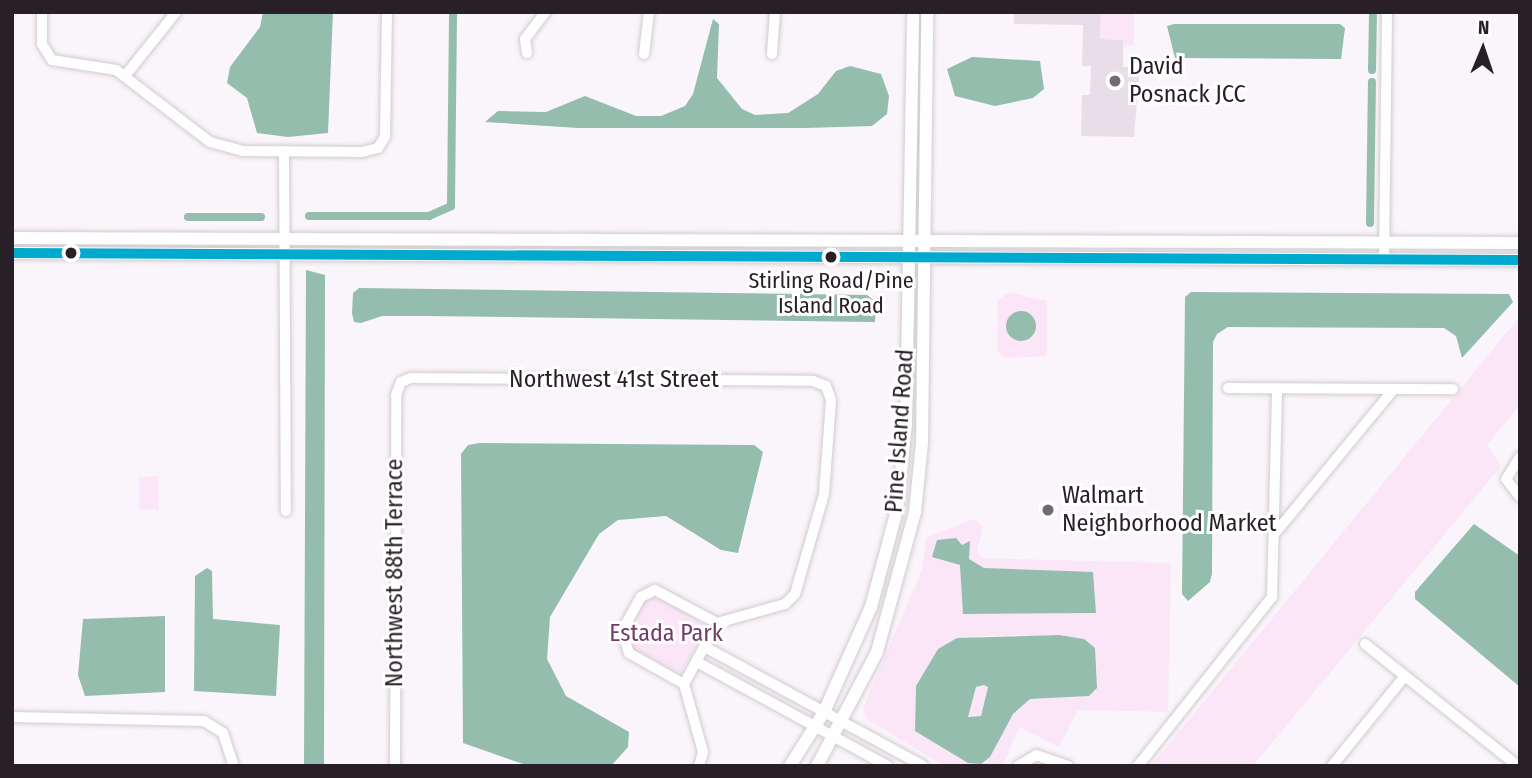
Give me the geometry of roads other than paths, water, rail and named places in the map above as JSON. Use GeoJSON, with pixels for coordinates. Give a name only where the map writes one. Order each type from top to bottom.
{"type":"FeatureCollection","features":[{"type":"Feature","properties":{"kind":"main road","name":"Pine Island Road"},"geometry":{"type":"LineString","coordinates":[[790,766],[824,712],[872,607],[897,510],[906,424],[913,12]]}},
{"type":"Feature","properties":{"kind":"main road","name":"Pine Island Road"},"geometry":{"type":"LineString","coordinates":[[817,766],[834,739],[883,635],[915,512],[926,260],[927,12]]}},
{"type":"Feature","properties":{"kind":"main road"},"geometry":{"type":"LineString","coordinates":[[12,238],[1520,243]]}},
{"type":"Feature","properties":{"kind":"main road"},"geometry":{"type":"LineString","coordinates":[[157,239],[161,253]]}},
{"type":"Feature","properties":{"kind":"main road"},"geometry":{"type":"LineString","coordinates":[[616,239],[617,256]]}},
{"type":"Feature","properties":{"kind":"main road"},"geometry":{"type":"LineString","coordinates":[[1163,243],[1164,260]]}},
{"type":"Feature","properties":{"kind":"main road"},"geometry":{"type":"LineString","coordinates":[[12,253],[285,253],[908,260],[1520,260]]}},
{"type":"Feature","properties":{"kind":"street"},"geometry":{"type":"LineString","coordinates":[[42,12],[42,44],[52,60],[107,66],[125,76],[210,142],[243,151],[378,148],[386,131],[387,12]]}},
{"type":"Feature","properties":{"kind":"street"},"geometry":{"type":"LineString","coordinates":[[125,76],[176,12]]}},
{"type":"Feature","properties":{"kind":"street"},"geometry":{"type":"LineString","coordinates":[[527,53],[525,39],[545,12]]}},
{"type":"Feature","properties":{"kind":"street"},"geometry":{"type":"LineString","coordinates":[[644,54],[649,12]]}},
{"type":"Feature","properties":{"kind":"street"},"geometry":{"type":"LineString","coordinates":[[772,54],[775,12]]}},
{"type":"Feature","properties":{"kind":"street"},"geometry":{"type":"LineString","coordinates":[[1384,260],[1387,12]]}},
{"type":"Feature","properties":{"kind":"street"},"geometry":{"type":"LineString","coordinates":[[284,151],[286,511]]}},
{"type":"Feature","properties":{"kind":"street","name":"Northwest 41st Street"},"geometry":{"type":"LineString","coordinates":[[398,380],[813,381],[829,384],[831,400],[824,494],[796,594],[785,604],[717,623]]}},
{"type":"Feature","properties":{"kind":"street","name":"Northwest 88th Terrace"},"geometry":{"type":"LineString","coordinates":[[395,766],[398,380]]}},
{"type":"Feature","properties":{"kind":"street"},"geometry":{"type":"LineString","coordinates":[[1228,388],[1453,389]]}},
{"type":"Feature","properties":{"kind":"street"},"geometry":{"type":"LineString","coordinates":[[1138,766],[1268,607],[1275,532],[1277,388]]}},
{"type":"Feature","properties":{"kind":"street"},"geometry":{"type":"LineString","coordinates":[[1275,532],[1394,389]]}},
{"type":"Feature","properties":{"kind":"street"},"geometry":{"type":"LineString","coordinates":[[1520,457],[1506,479],[1520,497]]}},
{"type":"Feature","properties":{"kind":"street"},"geometry":{"type":"LineString","coordinates":[[684,684],[717,623],[650,587],[622,631],[618,644],[684,684],[704,755],[699,766]]}},
{"type":"Feature","properties":{"kind":"street"},"geometry":{"type":"LineString","coordinates":[[1364,644],[1518,766]]}},
{"type":"Feature","properties":{"kind":"street"},"geometry":{"type":"LineString","coordinates":[[705,648],[923,766]]}},
{"type":"Feature","properties":{"kind":"street"},"geometry":{"type":"LineString","coordinates":[[697,662],[886,765]]}},
{"type":"Feature","properties":{"kind":"street"},"geometry":{"type":"LineString","coordinates":[[1332,766],[1404,677]]}},
{"type":"Feature","properties":{"kind":"street"},"geometry":{"type":"LineString","coordinates":[[12,717],[194,719],[220,730],[234,766]]}},
{"type":"Feature","properties":{"kind":"street"},"geometry":{"type":"LineString","coordinates":[[1018,766],[1036,755],[1054,758],[1068,766]]}},
{"type":"Feature","properties":{"kind":"street"},"geometry":{"type":"LineString","coordinates":[[1033,766],[1054,758]]}},
{"type":"Feature","properties":{"kind":"waterway"},"geometry":{"type":"LineString","coordinates":[[309,216],[429,216],[451,206],[453,12]]}},
{"type":"Feature","properties":{"kind":"waterway"},"geometry":{"type":"LineString","coordinates":[[1372,70],[1373,12]]}},
{"type":"Feature","properties":{"kind":"waterway"},"geometry":{"type":"LineString","coordinates":[[1370,223],[1372,82]]}},
{"type":"Feature","properties":{"kind":"waterway"},"geometry":{"type":"LineString","coordinates":[[188,217],[261,217]]}},
{"type":"Feature","properties":{"kind":"place","name":"David Posnack JCC"},"geometry":{"type":"Point","coordinates":[1115,81]}},
{"type":"Feature","properties":{"kind":"place","name":"Stirling Road/Pine Island Road"},"geometry":{"type":"Point","coordinates":[831,257]}},
{"type":"Feature","properties":{"kind":"place","name":"Walmart Neighborhood Market"},"geometry":{"type":"Point","coordinates":[1048,510]}},
{"type":"Feature","properties":{"kind":"park label","name":"Estada Park"},"geometry":{"type":"Point","coordinates":[666,634]}}]}
